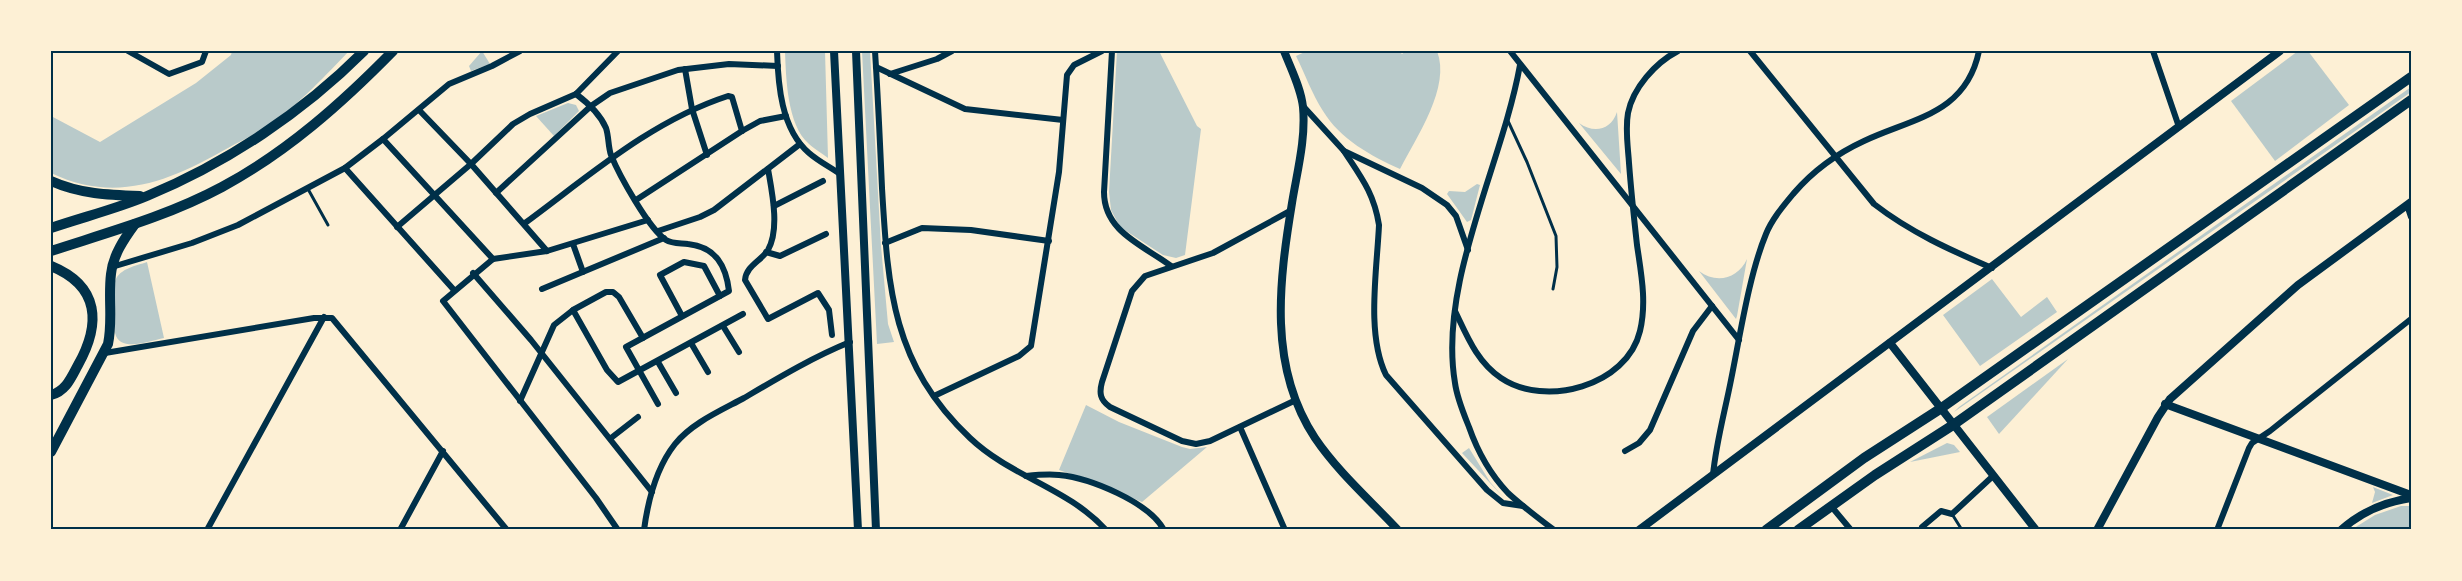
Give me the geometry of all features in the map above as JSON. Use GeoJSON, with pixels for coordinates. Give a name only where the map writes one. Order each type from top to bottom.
{"type":"FeatureCollection","features":[{"type":"Feature","properties":{"kind":"highway"},"geometry":{"type":"LineString","coordinates":[[51,228],[146,196],[208,167],[271,129],[364,51]]}},
{"type":"Feature","properties":{"kind":"highway"},"geometry":{"type":"LineString","coordinates":[[51,251],[135,224],[222,187],[297,140],[365,80],[393,51]]}},
{"type":"Feature","properties":{"kind":"highway"},"geometry":{"type":"LineString","coordinates":[[1766,530],[2411,77]]}},
{"type":"Feature","properties":{"kind":"highway"},"geometry":{"type":"LineString","coordinates":[[1798,530],[1953,425],[2411,100]]}},
{"type":"Feature","properties":{"kind":"highway"},"geometry":{"type":"LineString","coordinates":[[51,181],[90,194],[146,196]]}},
{"type":"Feature","properties":{"kind":"highway"},"geometry":{"type":"LineString","coordinates":[[51,452],[105,352],[111,326],[112,267],[121,244],[135,224]]}},
{"type":"Feature","properties":{"kind":"highway"},"geometry":{"type":"LineString","coordinates":[[51,266],[70,275],[82,287],[92,309],[93,326],[86,350],[69,381],[61,391],[51,395]]}},
{"type":"Feature","properties":{"kind":"main road"},"geometry":{"type":"LineString","coordinates":[[834,51],[858,530]]}},
{"type":"Feature","properties":{"kind":"main road"},"geometry":{"type":"LineString","coordinates":[[856,51],[876,530]]}},
{"type":"Feature","properties":{"kind":"main road"},"geometry":{"type":"LineString","coordinates":[[1639,530],[2280,51]]}},
{"type":"Feature","properties":{"kind":"main road"},"geometry":{"type":"LineString","coordinates":[[2341,530],[2359,516],[2381,505],[2411,496]]}},
{"type":"Feature","properties":{"kind":"street"},"geometry":{"type":"LineString","coordinates":[[128,51],[169,74],[198,65],[204,59],[206,51]]}},
{"type":"Feature","properties":{"kind":"street"},"geometry":{"type":"LineString","coordinates":[[112,267],[144,259],[213,235],[308,188],[345,168],[449,84],[492,66],[520,51]]}},
{"type":"Feature","properties":{"kind":"street"},"geometry":{"type":"LineString","coordinates":[[398,227],[519,120],[576,94],[617,51]]}},
{"type":"Feature","properties":{"kind":"street"},"geometry":{"type":"LineString","coordinates":[[777,51],[786,116],[800,144],[840,174]]}},
{"type":"Feature","properties":{"kind":"street"},"geometry":{"type":"LineString","coordinates":[[875,51],[885,243],[892,299],[900,331],[912,359],[934,396],[969,437],[998,461],[1083,508],[1106,530]]}},
{"type":"Feature","properties":{"kind":"street"},"geometry":{"type":"LineString","coordinates":[[889,74],[937,59],[952,51]]}},
{"type":"Feature","properties":{"kind":"street"},"geometry":{"type":"LineString","coordinates":[[934,396],[1028,350],[1032,341],[1059,172],[1068,71],[1077,63],[1102,51]]}},
{"type":"Feature","properties":{"kind":"street"},"geometry":{"type":"LineString","coordinates":[[1112,51],[1104,192],[1106,209],[1118,230],[1172,266]]}},
{"type":"Feature","properties":{"kind":"street"},"geometry":{"type":"LineString","coordinates":[[1284,51],[1303,106],[1302,138],[1290,211],[1281,297],[1280,330],[1284,362],[1304,419],[1326,453],[1398,530]]}},
{"type":"Feature","properties":{"kind":"street"},"geometry":{"type":"LineString","coordinates":[[1510,51],[1739,340]]}},
{"type":"Feature","properties":{"kind":"street"},"geometry":{"type":"LineString","coordinates":[[1455,311],[1479,357],[1487,367],[1510,384],[1532,391],[1556,392],[1578,388],[1599,378],[1621,363],[1628,355],[1640,331],[1643,291],[1633,205],[1627,123],[1631,103],[1649,74],[1678,51]]}},
{"type":"Feature","properties":{"kind":"street"},"geometry":{"type":"LineString","coordinates":[[1750,51],[1874,204],[1920,236],[1992,268]]}},
{"type":"Feature","properties":{"kind":"street"},"geometry":{"type":"LineString","coordinates":[[1713,476],[1739,340],[1761,246],[1770,224],[1804,183],[1834,157],[1866,140],[1945,107],[1967,84],[1979,51]]}},
{"type":"Feature","properties":{"kind":"street"},"geometry":{"type":"LineString","coordinates":[[2152,51],[2179,127]]}},
{"type":"Feature","properties":{"kind":"street"},"geometry":{"type":"LineString","coordinates":[[496,193],[591,106],[610,93],[685,69],[729,64],[778,66]]}},
{"type":"Feature","properties":{"kind":"street"},"geometry":{"type":"LineString","coordinates":[[1520,65],[1508,121],[1468,251],[1455,311],[1453,366],[1458,398],[1477,447],[1486,463],[1508,492],[1554,530]]}},
{"type":"Feature","properties":{"kind":"street"},"geometry":{"type":"LineString","coordinates":[[876,67],[965,109],[1064,120]]}},
{"type":"Feature","properties":{"kind":"street"},"geometry":{"type":"LineString","coordinates":[[685,69],[692,109],[707,156]]}},
{"type":"Feature","properties":{"kind":"street"},"geometry":{"type":"LineString","coordinates":[[576,94],[591,106],[606,128],[612,157],[648,220],[663,238],[671,243],[702,247],[719,259],[725,268],[729,291],[626,347],[658,404]]}},
{"type":"Feature","properties":{"kind":"street"},"geometry":{"type":"LineString","coordinates":[[525,223],[612,157],[692,109],[728,96],[732,97],[742,130]]}},
{"type":"Feature","properties":{"kind":"street"},"geometry":{"type":"LineString","coordinates":[[1303,106],[1344,151],[1369,188],[1377,211],[1379,225],[1376,333],[1381,364],[1386,375],[1492,494],[1507,504],[1523,506]]}},
{"type":"Feature","properties":{"kind":"street"},"geometry":{"type":"LineString","coordinates":[[419,110],[525,223],[547,251]]}},
{"type":"Feature","properties":{"kind":"street"},"geometry":{"type":"LineString","coordinates":[[636,200],[707,156],[742,130],[760,121],[786,116]]}},
{"type":"Feature","properties":{"kind":"street"},"geometry":{"type":"LineString","coordinates":[[383,139],[493,259]]}},
{"type":"Feature","properties":{"kind":"street"},"geometry":{"type":"LineString","coordinates":[[658,231],[714,210],[800,144]]}},
{"type":"Feature","properties":{"kind":"street"},"geometry":{"type":"LineString","coordinates":[[1344,151],[1436,195],[1456,216],[1468,251]]}},
{"type":"Feature","properties":{"kind":"street"},"geometry":{"type":"LineString","coordinates":[[345,168],[454,291]]}},
{"type":"Feature","properties":{"kind":"street"},"geometry":{"type":"LineString","coordinates":[[768,169],[774,206],[771,237],[766,252],[750,268],[745,277],[765,317],[771,318],[818,293],[829,310],[832,335]]}},
{"type":"Feature","properties":{"kind":"street"},"geometry":{"type":"LineString","coordinates":[[774,206],[823,181]]}},
{"type":"Feature","properties":{"kind":"street"},"geometry":{"type":"LineString","coordinates":[[2097,530],[2165,404],[2298,285],[2409,204],[2411,217]]}},
{"type":"Feature","properties":{"kind":"street"},"geometry":{"type":"LineString","coordinates":[[1290,211],[1213,253],[1144,276],[1135,286],[1102,382],[1101,398],[1110,407],[1191,443],[1206,442],[1296,400]]}},
{"type":"Feature","properties":{"kind":"street"},"geometry":{"type":"LineString","coordinates":[[618,530],[596,498],[444,304],[444,299],[473,273],[493,259],[547,251],[648,220]]}},
{"type":"Feature","properties":{"kind":"street"},"geometry":{"type":"LineString","coordinates":[[885,243],[922,228],[971,230],[1049,241]]}},
{"type":"Feature","properties":{"kind":"street"},"geometry":{"type":"LineString","coordinates":[[766,252],[780,256],[826,234]]}},
{"type":"Feature","properties":{"kind":"street"},"geometry":{"type":"LineString","coordinates":[[542,289],[663,238]]}},
{"type":"Feature","properties":{"kind":"street"},"geometry":{"type":"LineString","coordinates":[[573,244],[583,272]]}},
{"type":"Feature","properties":{"kind":"street"},"geometry":{"type":"LineString","coordinates":[[682,316],[660,275],[684,262],[704,266],[720,296]]}},
{"type":"Feature","properties":{"kind":"street"},"geometry":{"type":"LineString","coordinates":[[473,273],[486,285],[541,352],[652,492]]}},
{"type":"Feature","properties":{"kind":"street"},"geometry":{"type":"LineString","coordinates":[[520,401],[554,325],[573,310],[606,292],[613,292],[619,297],[643,338]]}},
{"type":"Feature","properties":{"kind":"street"},"geometry":{"type":"LineString","coordinates":[[1625,451],[1639,443],[1650,430],[1692,331],[1712,306]]}},
{"type":"Feature","properties":{"kind":"street"},"geometry":{"type":"LineString","coordinates":[[573,310],[607,370],[618,382],[743,314]]}},
{"type":"Feature","properties":{"kind":"street"},"geometry":{"type":"LineString","coordinates":[[207,530],[324,317]]}},
{"type":"Feature","properties":{"kind":"street"},"geometry":{"type":"LineString","coordinates":[[105,352],[324,317],[336,322],[507,530]]}},
{"type":"Feature","properties":{"kind":"street"},"geometry":{"type":"LineString","coordinates":[[2217,530],[2248,448],[2411,319]]}},
{"type":"Feature","properties":{"kind":"street"},"geometry":{"type":"LineString","coordinates":[[723,326],[739,351]]}},
{"type":"Feature","properties":{"kind":"street"},"geometry":{"type":"LineString","coordinates":[[644,530],[652,492],[667,456],[690,429],[780,377],[850,342]]}},
{"type":"Feature","properties":{"kind":"street"},"geometry":{"type":"LineString","coordinates":[[691,343],[708,372]]}},
{"type":"Feature","properties":{"kind":"street"},"geometry":{"type":"LineString","coordinates":[[1890,343],[2036,530]]}},
{"type":"Feature","properties":{"kind":"street"},"geometry":{"type":"LineString","coordinates":[[658,362],[676,393]]}},
{"type":"Feature","properties":{"kind":"street"},"geometry":{"type":"LineString","coordinates":[[2165,404],[2411,496]]}},
{"type":"Feature","properties":{"kind":"street"},"geometry":{"type":"LineString","coordinates":[[611,438],[638,417]]}},
{"type":"Feature","properties":{"kind":"street"},"geometry":{"type":"LineString","coordinates":[[1240,427],[1285,530]]}},
{"type":"Feature","properties":{"kind":"street"},"geometry":{"type":"LineString","coordinates":[[400,530],[443,452]]}},
{"type":"Feature","properties":{"kind":"street"},"geometry":{"type":"LineString","coordinates":[[1025,476],[1065,476],[1109,490],[1143,506],[1157,518],[1164,530]]}},
{"type":"Feature","properties":{"kind":"street"},"geometry":{"type":"LineString","coordinates":[[1922,527],[1941,511],[1952,514],[1993,476]]}},
{"type":"Feature","properties":{"kind":"street"},"geometry":{"type":"LineString","coordinates":[[1831,506],[1851,530]]}},
{"type":"Feature","properties":{"kind":"lane"},"geometry":{"type":"LineString","coordinates":[[1508,121],[1527,162],[1556,237],[1557,267],[1553,289]]}},
{"type":"Feature","properties":{"kind":"lane"},"geometry":{"type":"LineString","coordinates":[[308,188],[328,225]]}},
{"type":"Feature","properties":{"kind":"lane"},"geometry":{"type":"LineString","coordinates":[[1952,514],[1962,530]]}},
{"type":"Feature","properties":{"kind":"shaded area"},"geometry":{"type":"Polygon","coordinates":[[[232,51],[349,51],[302,98],[272,123],[206,160],[164,179],[142,185],[98,187],[51,173],[51,116],[100,142],[196,83],[231,55],[232,51]]]}},
{"type":"Feature","properties":{"kind":"shaded area"},"geometry":{"type":"Polygon","coordinates":[[[482,51],[490,64],[471,71],[469,66],[482,51]]]}},
{"type":"Feature","properties":{"kind":"shaded area"},"geometry":{"type":"Polygon","coordinates":[[[785,51],[825,51],[828,158],[809,144],[796,125],[789,100],[785,51]]]}},
{"type":"Feature","properties":{"kind":"shaded area"},"geometry":{"type":"Polygon","coordinates":[[[862,51],[870,51],[881,246],[888,324],[894,342],[877,344],[862,51]]]}},
{"type":"Feature","properties":{"kind":"shaded area"},"geometry":{"type":"Polygon","coordinates":[[[1117,51],[1159,51],[1197,126],[1201,129],[1185,255],[1176,258],[1163,255],[1120,227],[1111,210],[1109,192],[1117,51]]]}},
{"type":"Feature","properties":{"kind":"shaded area"},"geometry":{"type":"Polygon","coordinates":[[[1307,51],[1399,51],[1402,54],[1406,51],[1437,51],[1440,80],[1436,95],[1423,127],[1400,169],[1357,146],[1330,121],[1315,98],[1296,56],[1307,51]]]}},
{"type":"Feature","properties":{"kind":"shaded area"},"geometry":{"type":"Polygon","coordinates":[[[2298,51],[2308,51],[2349,105],[2275,161],[2231,101],[2298,51]]]}},
{"type":"Feature","properties":{"kind":"shaded area"},"geometry":{"type":"Polygon","coordinates":[[[2411,87],[2411,92],[1954,412],[1959,407],[2411,87]]]}},
{"type":"Feature","properties":{"kind":"shaded area"},"geometry":{"type":"Polygon","coordinates":[[[568,103],[576,105],[579,111],[554,136],[536,116],[568,103]]]}},
{"type":"Feature","properties":{"kind":"shaded area"},"geometry":{"type":"Polygon","coordinates":[[[1617,112],[1621,174],[1579,123],[1590,128],[1601,128],[1611,123],[1617,112]]]}},
{"type":"Feature","properties":{"kind":"shaded area"},"geometry":{"type":"Polygon","coordinates":[[[1477,184],[1480,185],[1471,220],[1467,222],[1447,194],[1449,191],[1465,192],[1477,184]]]}},
{"type":"Feature","properties":{"kind":"shaded area"},"geometry":{"type":"Polygon","coordinates":[[[1747,259],[1736,319],[1699,271],[1712,277],[1726,277],[1738,271],[1747,259]]]}},
{"type":"Feature","properties":{"kind":"shaded area"},"geometry":{"type":"Polygon","coordinates":[[[147,262],[164,338],[136,344],[123,343],[115,333],[115,281],[124,270],[147,262]]]}},
{"type":"Feature","properties":{"kind":"shaded area"},"geometry":{"type":"Polygon","coordinates":[[[1992,279],[2021,317],[2047,297],[2057,312],[1980,366],[1943,315],[1992,279]]]}},
{"type":"Feature","properties":{"kind":"shaded area"},"geometry":{"type":"Polygon","coordinates":[[[2068,359],[1999,434],[1987,417],[2068,359]]]}},
{"type":"Feature","properties":{"kind":"shaded area"},"geometry":{"type":"Polygon","coordinates":[[[1086,405],[1119,422],[1182,447],[1190,449],[1207,447],[1142,502],[1059,470],[1086,405]]]}},
{"type":"Feature","properties":{"kind":"shaded area"},"geometry":{"type":"Polygon","coordinates":[[[1947,443],[1954,445],[1960,452],[1910,462],[1947,443]]]}},
{"type":"Feature","properties":{"kind":"shaded area"},"geometry":{"type":"Polygon","coordinates":[[[1469,448],[1490,482],[1505,499],[1462,453],[1469,448]]]}},
{"type":"Feature","properties":{"kind":"shaded area"},"geometry":{"type":"Polygon","coordinates":[[[2373,487],[2393,495],[2372,503],[2375,492],[2373,487]]]}},
{"type":"Feature","properties":{"kind":"shaded area"},"geometry":{"type":"Polygon","coordinates":[[[2401,506],[2411,506],[2411,530],[2351,530],[2375,515],[2401,506]]]}}]}
